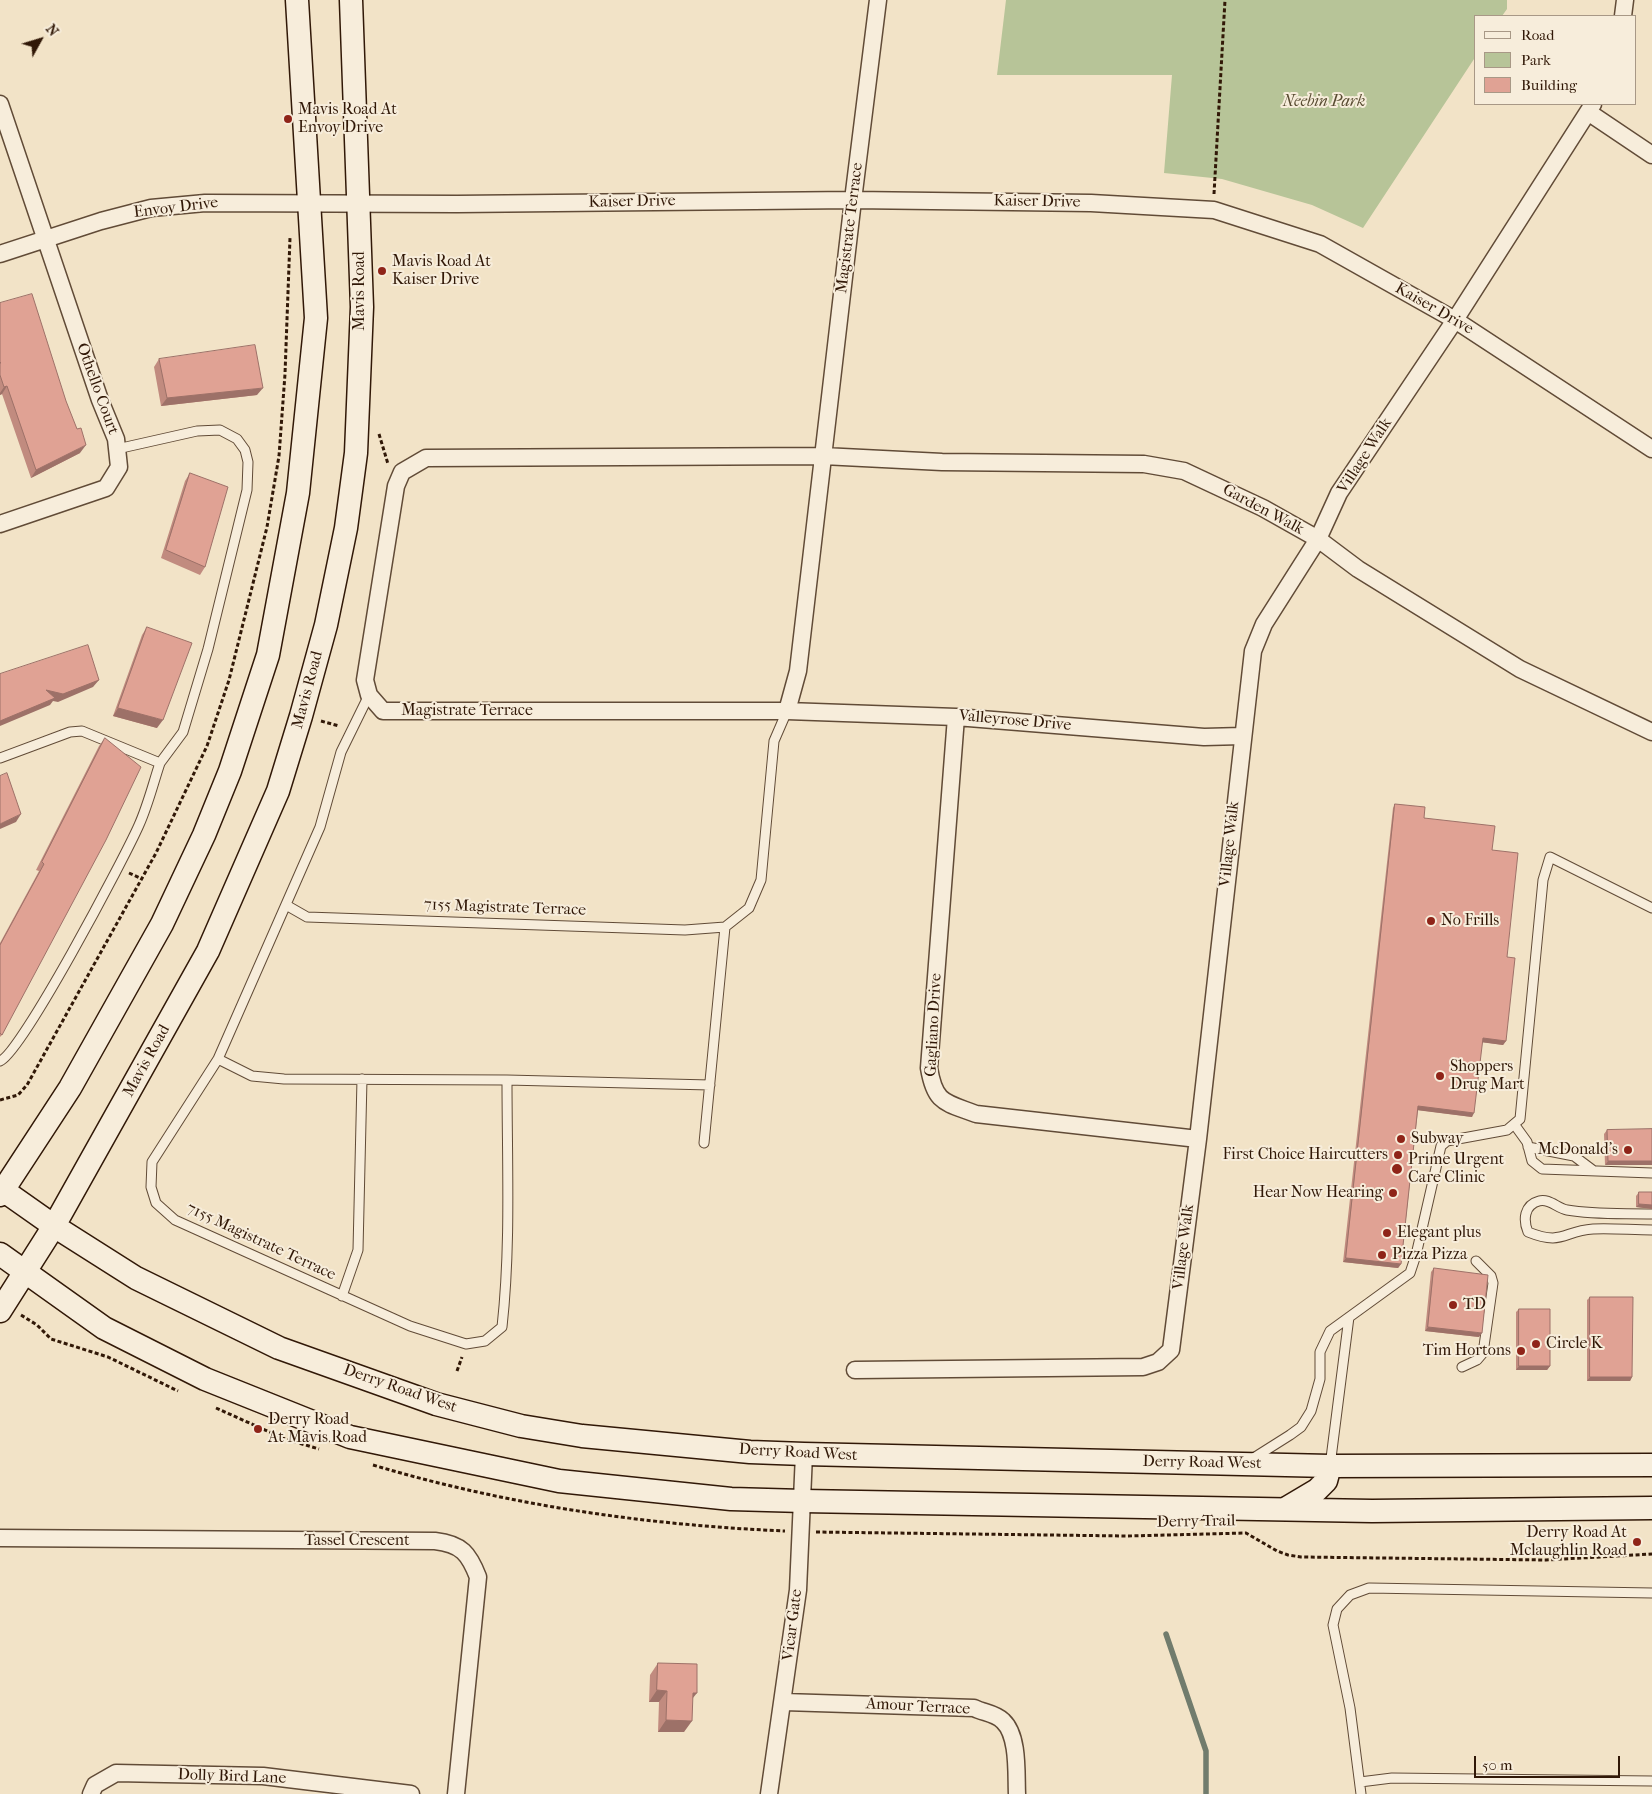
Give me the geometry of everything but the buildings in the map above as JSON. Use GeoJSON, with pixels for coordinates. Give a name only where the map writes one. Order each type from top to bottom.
{"type":"FeatureCollection","features":[{"type":"Feature","properties":{"kind":"main road"},"geometry":{"type":"LineString","coordinates":[[1,1192],[70,1088],[162,924],[204,835],[230,772],[268,654],[298,492],[316,318],[297,0]]}},
{"type":"Feature","properties":{"kind":"main road","name":"Mavis Road"},"geometry":{"type":"LineString","coordinates":[[0,1311],[54,1226],[208,951],[278,791],[326,625],[344,537],[356,453],[362,307],[351,0]]}},
{"type":"Feature","properties":{"kind":"main road","name":"Derry Road West"},"geometry":{"type":"LineString","coordinates":[[1,1192],[136,1278],[279,1348],[436,1404],[521,1426],[582,1436],[750,1452],[804,1454],[1330,1466],[1652,1464]]}},
{"type":"Feature","properties":{"kind":"main road"},"geometry":{"type":"LineString","coordinates":[[0,1254],[104,1328],[180,1366],[262,1403],[350,1437],[559,1481],[731,1499],[803,1501],[1372,1511],[1648,1511]]}},
{"type":"Feature","properties":{"kind":"main road"},"geometry":{"type":"LineString","coordinates":[[1284,1509],[1317,1490],[1326,1482],[1330,1466]]}},
{"type":"Feature","properties":{"kind":"street","name":"Magistrate Terrace"},"geometry":{"type":"LineString","coordinates":[[369,695],[383,711],[787,711],[798,671],[878,0]]}},
{"type":"Feature","properties":{"kind":"street"},"geometry":{"type":"LineString","coordinates":[[1623,15],[1625,0]]}},
{"type":"Feature","properties":{"kind":"street","name":"Othello Court"},"geometry":{"type":"LineString","coordinates":[[0,104],[100,400],[116,439],[119,467],[106,488],[0,524]]}},
{"type":"Feature","properties":{"kind":"street","name":"Village Walk"},"geometry":{"type":"LineString","coordinates":[[855,1370],[1143,1367],[1158,1362],[1171,1350],[1198,1139],[1253,651],[1264,624],[1318,539],[1339,493],[1455,320],[1590,108],[1652,155]]}},
{"type":"Feature","properties":{"kind":"street","name":"Kaiser Drive"},"geometry":{"type":"LineString","coordinates":[[359,203],[853,200],[1091,203],[1214,210],[1320,244],[1455,320],[1652,449]]}},
{"type":"Feature","properties":{"kind":"street","name":"Envoy Drive"},"geometry":{"type":"LineString","coordinates":[[0,254],[150,208],[205,203],[359,203]]}},
{"type":"Feature","properties":{"kind":"street"},"geometry":{"type":"LineString","coordinates":[[369,695],[365,680],[396,486],[402,472],[426,458],[823,456]]}},
{"type":"Feature","properties":{"kind":"street","name":"Garden Walk"},"geometry":{"type":"LineString","coordinates":[[823,456],[942,462],[1144,464],[1184,471],[1263,508],[1318,539],[1358,569],[1520,668],[1652,732]]}},
{"type":"Feature","properties":{"kind":"street","name":"Valleyrose Drive"},"geometry":{"type":"LineString","coordinates":[[787,711],[956,716],[1204,737],[1242,736]]}},
{"type":"Feature","properties":{"kind":"street","name":"Gagliano Drive"},"geometry":{"type":"LineString","coordinates":[[956,716],[929,1068],[932,1086],[942,1101],[976,1114],[1198,1139]]}},
{"type":"Feature","properties":{"kind":"street","name":"Vicar Gate"},"geometry":{"type":"LineString","coordinates":[[768,1794],[784,1702],[798,1590],[804,1454]]}},
{"type":"Feature","properties":{"kind":"street","name":"Tassel Crescent"},"geometry":{"type":"LineString","coordinates":[[0,1538],[435,1541],[459,1548],[472,1560],[478,1577],[456,1794]]}},
{"type":"Feature","properties":{"kind":"street","name":"Amour Terrace"},"geometry":{"type":"LineString","coordinates":[[784,1702],[974,1708],[988,1712],[1002,1720],[1008,1727],[1014,1744],[1017,1794]]}},
{"type":"Feature","properties":{"kind":"street","name":"Dolly Bird Lane"},"geometry":{"type":"LineString","coordinates":[[91,1794],[95,1785],[116,1773],[263,1776],[411,1794]]}},
{"type":"Feature","properties":{"kind":"lane"},"geometry":{"type":"LineString","coordinates":[[0,1061],[5,1059],[15,1048],[52,988],[139,824],[160,763],[183,732],[208,650],[247,490],[248,462],[245,450],[237,439],[220,430],[196,431],[117,449]]}},
{"type":"Feature","properties":{"kind":"lane","name":"7155 Magistrate Terrace"},"geometry":{"type":"LineString","coordinates":[[369,695],[341,752],[320,827],[218,1059],[152,1162],[151,1186],[156,1203],[175,1220],[410,1326],[466,1344],[485,1341],[502,1327],[508,1261],[507,1080]]}},
{"type":"Feature","properties":{"kind":"lane"},"geometry":{"type":"LineString","coordinates":[[704,1143],[726,927],[749,908],[761,880],[774,741],[787,711]]}},
{"type":"Feature","properties":{"kind":"lane"},"geometry":{"type":"LineString","coordinates":[[0,758],[70,732],[82,731],[160,763]]}},
{"type":"Feature","properties":{"kind":"lane"},"geometry":{"type":"LineString","coordinates":[[1244,1464],[1301,1427],[1311,1411],[1317,1395],[1320,1379],[1320,1352],[1330,1331],[1410,1273],[1416,1255],[1441,1146],[1447,1141],[1507,1130],[1520,1119],[1543,880],[1550,857],[1652,908]]}},
{"type":"Feature","properties":{"kind":"lane","name":"7155 Magistrate Terrace"},"geometry":{"type":"LineString","coordinates":[[286,905],[307,916],[685,930],[726,927]]}},
{"type":"Feature","properties":{"kind":"lane"},"geometry":{"type":"LineString","coordinates":[[218,1059],[252,1076],[284,1079],[507,1080],[710,1085]]}},
{"type":"Feature","properties":{"kind":"lane","name":"7155 Magistrate Terrace"},"geometry":{"type":"LineString","coordinates":[[342,1296],[358,1250],[362,1079]]}},
{"type":"Feature","properties":{"kind":"lane"},"geometry":{"type":"LineString","coordinates":[[1514,1124],[1528,1147],[1532,1161],[1542,1169],[1652,1173]]}},
{"type":"Feature","properties":{"kind":"lane"},"geometry":{"type":"LineString","coordinates":[[1528,1147],[1574,1156],[1594,1171]]}},
{"type":"Feature","properties":{"kind":"lane"},"geometry":{"type":"LineString","coordinates":[[1652,1214],[1581,1213],[1563,1210],[1553,1203],[1541,1200],[1531,1203],[1525,1212],[1524,1223],[1528,1232],[1541,1237],[1556,1239],[1591,1229],[1652,1230]]}},
{"type":"Feature","properties":{"kind":"lane"},"geometry":{"type":"LineString","coordinates":[[1462,1367],[1477,1360],[1483,1353],[1493,1283],[1491,1276],[1476,1261]]}},
{"type":"Feature","properties":{"kind":"lane"},"geometry":{"type":"LineString","coordinates":[[1330,1466],[1350,1317]]}},
{"type":"Feature","properties":{"kind":"lane"},"geometry":{"type":"LineString","coordinates":[[1361,1794],[1350,1708],[1333,1625],[1337,1609],[1350,1595],[1369,1588],[1652,1593]]}},
{"type":"Feature","properties":{"kind":"lane"},"geometry":{"type":"LineString","coordinates":[[1360,1782],[1392,1778],[1652,1780]]}},
{"type":"Feature","properties":{"kind":"path"},"geometry":{"type":"LineString","coordinates":[[1214,210],[1225,0]]}},
{"type":"Feature","properties":{"kind":"path"},"geometry":{"type":"LineString","coordinates":[[378,429],[381,447],[396,486]]}},
{"type":"Feature","properties":{"kind":"path"},"geometry":{"type":"LineString","coordinates":[[301,716],[339,726],[345,720]]}},
{"type":"Feature","properties":{"kind":"path","name":"Derry Trail"},"geometry":{"type":"LineString","coordinates":[[826,1532],[1117,1536],[1246,1533],[1277,1551],[1301,1557],[1546,1560],[1652,1554]]}},
{"type":"Feature","properties":{"kind":"green space","name":"Neebin Park"},"geometry":{"type":"Polygon","coordinates":[[[1006,0],[1507,0],[1507,9],[1503,15],[1474,15],[1474,59],[1363,228],[1312,205],[1222,179],[1164,173],[1172,75],[997,75],[1006,0]]]}},
{"type":"Feature","properties":{"kind":"waterway"},"geometry":{"type":"LineString","coordinates":[[1166,1634],[1206,1751],[1206,1794]]}},
{"type":"Feature","properties":{"kind":"place","name":"Mavis Road At Envoy Drive"},"geometry":{"type":"Point","coordinates":[288,119]}},
{"type":"Feature","properties":{"kind":"place","name":"Mavis Road At Kaiser Drive"},"geometry":{"type":"Point","coordinates":[382,271]}},
{"type":"Feature","properties":{"kind":"place","name":"No Frills"},"geometry":{"type":"Point","coordinates":[1431,921]}},
{"type":"Feature","properties":{"kind":"place","name":"Shoppers Drug Mart"},"geometry":{"type":"Point","coordinates":[1440,1076]}},
{"type":"Feature","properties":{"kind":"place","name":"Subway"},"geometry":{"type":"Point","coordinates":[1401,1139]}},
{"type":"Feature","properties":{"kind":"place","name":"McDonald's"},"geometry":{"type":"Point","coordinates":[1628,1150]}},
{"type":"Feature","properties":{"kind":"place","name":"First Choice Haircutters"},"geometry":{"type":"Point","coordinates":[1398,1155]}},
{"type":"Feature","properties":{"kind":"place","name":"Prime Urgent Care Clinic"},"geometry":{"type":"Point","coordinates":[1397,1169]}},
{"type":"Feature","properties":{"kind":"place","name":"Hear Now Hearing"},"geometry":{"type":"Point","coordinates":[1393,1193]}},
{"type":"Feature","properties":{"kind":"place","name":"Elegant plus"},"geometry":{"type":"Point","coordinates":[1387,1233]}},
{"type":"Feature","properties":{"kind":"place","name":"Pizza Pizza"},"geometry":{"type":"Point","coordinates":[1382,1255]}},
{"type":"Feature","properties":{"kind":"place","name":"TD"},"geometry":{"type":"Point","coordinates":[1453,1305]}},
{"type":"Feature","properties":{"kind":"place","name":"Circle K"},"geometry":{"type":"Point","coordinates":[1536,1344]}},
{"type":"Feature","properties":{"kind":"place","name":"Tim Hortons"},"geometry":{"type":"Point","coordinates":[1521,1351]}},
{"type":"Feature","properties":{"kind":"place","name":"Derry Road At Mavis Road"},"geometry":{"type":"Point","coordinates":[258,1429]}},
{"type":"Feature","properties":{"kind":"place","name":"Derry Road At Mclaughlin Road"},"geometry":{"type":"Point","coordinates":[1637,1542]}}]}
